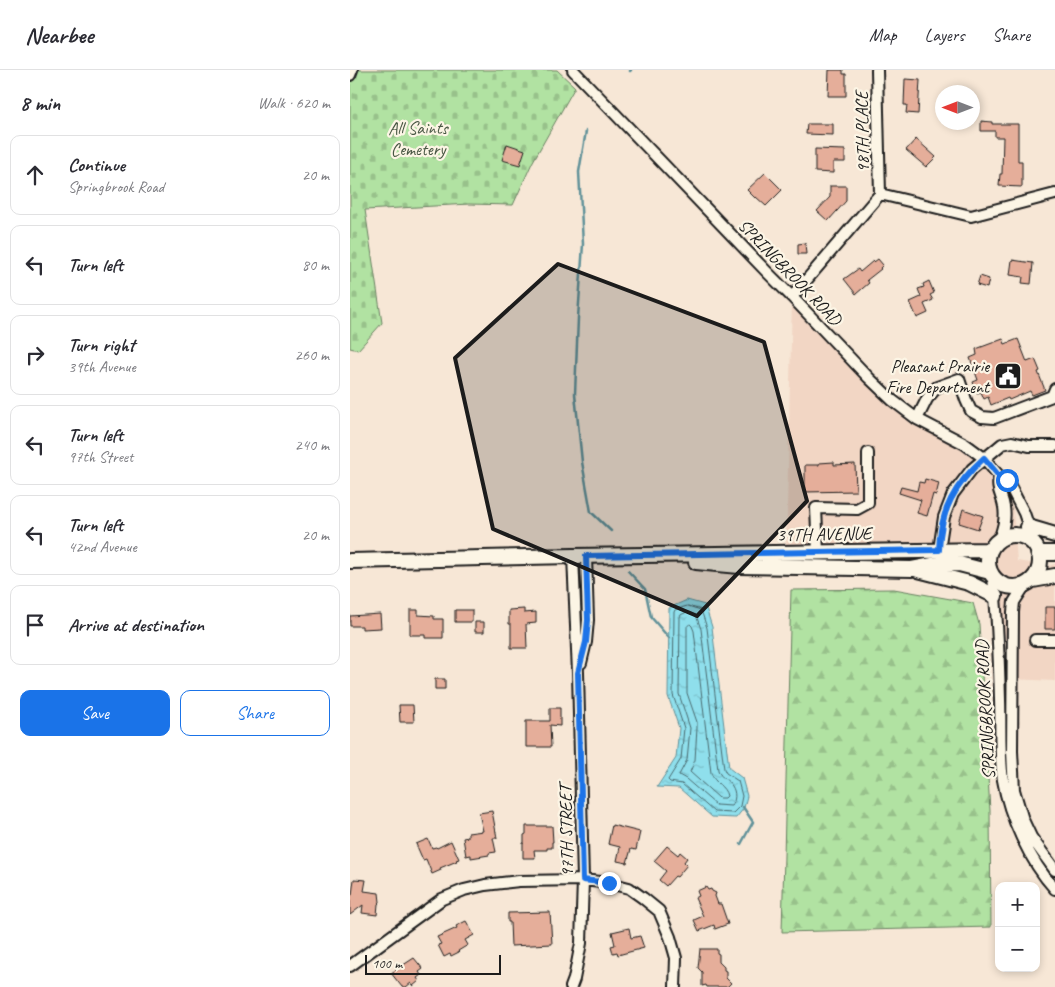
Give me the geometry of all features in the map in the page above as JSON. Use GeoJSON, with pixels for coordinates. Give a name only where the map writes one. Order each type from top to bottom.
{"type":"FeatureCollection","features":[{"type":"Feature","properties":{"kind":"main road"},"geometry":{"type":"LineString","coordinates":[[1028,527],[1055,535]]}},
{"type":"Feature","properties":{"kind":"main road"},"geometry":{"type":"LineString","coordinates":[[1029,582],[1038,572],[1040,564],[1037,550],[1030,541],[1023,537],[1007,536],[995,545],[988,561],[991,575],[1000,584],[1017,588],[1029,582],[1055,576]]}},
{"type":"Feature","properties":{"kind":"main road","name":"39TH AVENUE"},"geometry":{"type":"LineString","coordinates":[[350,562],[939,550],[995,545]]}},
{"type":"Feature","properties":{"kind":"main road"},"geometry":{"type":"LineString","coordinates":[[1037,550],[1055,553]]}},
{"type":"Feature","properties":{"kind":"main road","name":"39TH AVENUE"},"geometry":{"type":"LineString","coordinates":[[659,555],[677,560],[739,566],[912,569],[933,565],[958,564],[991,575]]}},
{"type":"Feature","properties":{"kind":"main road"},"geometry":{"type":"LineString","coordinates":[[912,569],[969,583],[995,596]]}},
{"type":"Feature","properties":{"kind":"street"},"geometry":{"type":"LineString","coordinates":[[350,76],[352,70]]}},
{"type":"Feature","properties":{"kind":"street","name":"SPRINGBROOK ROAD"},"geometry":{"type":"LineString","coordinates":[[573,70],[892,400],[917,419],[965,444],[984,458],[999,476],[1007,480],[1024,514],[1037,550]]}},
{"type":"Feature","properties":{"kind":"street","name":"98TH PLACE"},"geometry":{"type":"LineString","coordinates":[[877,70],[880,194]]}},
{"type":"Feature","properties":{"kind":"street"},"geometry":{"type":"LineString","coordinates":[[792,297],[880,194],[971,216],[1055,194]]}},
{"type":"Feature","properties":{"kind":"street"},"geometry":{"type":"LineString","coordinates":[[917,419],[927,399],[937,387],[958,379],[971,412],[982,417],[994,418],[1052,396],[1055,389]]}},
{"type":"Feature","properties":{"kind":"street"},"geometry":{"type":"LineString","coordinates":[[939,550],[944,517],[953,494],[972,469],[984,458],[1002,444],[1012,442],[1029,446],[1055,446]]}},
{"type":"Feature","properties":{"kind":"street"},"geometry":{"type":"LineString","coordinates":[[818,552],[816,508],[857,509],[868,503],[868,454]]}},
{"type":"Feature","properties":{"kind":"street"},"geometry":{"type":"LineString","coordinates":[[995,545],[1005,522],[1004,506],[997,485],[999,476]]}},
{"type":"Feature","properties":{"kind":"street","name":"97TH STREET"},"geometry":{"type":"LineString","coordinates":[[571,987],[581,943],[583,880],[578,673],[579,556]]}},
{"type":"Feature","properties":{"kind":"street","name":"SPRINGBROOK ROAD"},"geometry":{"type":"LineString","coordinates":[[991,575],[997,611],[1001,763],[1006,795],[1025,844],[1042,874],[1055,889]]}},
{"type":"Feature","properties":{"kind":"street","name":"SPRINGBROOK ROAD"},"geometry":{"type":"LineString","coordinates":[[1029,582],[1014,602],[1013,612],[1012,757],[1014,790],[1023,820],[1032,837],[1055,870]]}},
{"type":"Feature","properties":{"kind":"street"},"geometry":{"type":"LineString","coordinates":[[1034,640],[1055,640]]}},
{"type":"Feature","properties":{"kind":"street"},"geometry":{"type":"LineString","coordinates":[[350,966],[442,899],[464,890],[518,881],[583,880],[629,888],[659,911],[676,958],[675,987]]}},
{"type":"Feature","properties":{"kind":"highlighted area"},"geometry":{"type":"Polygon","coordinates":[[[558,264],[764,342],[807,501],[697,616],[493,529],[455,358],[558,264]]]}},
{"type":"Feature","properties":{"kind":"shaded area"},"geometry":{"type":"Polygon","coordinates":[[[792,297],[869,378],[981,455],[1005,491],[1013,509],[1017,561],[1049,566],[1055,564],[1055,681],[1012,679],[993,570],[979,559],[932,550],[786,553],[792,297]]]}},
{"type":"Feature","properties":{"kind":"green space","name":"All Saints Cemetery"},"geometry":{"type":"Polygon","coordinates":[[[350,70],[557,70],[575,87],[532,163],[513,205],[469,204],[365,210],[382,323],[358,350],[350,348],[350,70]]]}},
{"type":"Feature","properties":{"kind":"green space"},"geometry":{"type":"Polygon","coordinates":[[[894,589],[973,603],[979,624],[990,811],[991,927],[782,932],[791,590],[894,589]]]}},
{"type":"Feature","properties":{"kind":"water"},"geometry":{"type":"Polygon","coordinates":[[[687,600],[705,605],[712,627],[729,768],[742,778],[747,796],[744,808],[736,818],[712,817],[679,788],[657,787],[676,758],[679,728],[668,696],[669,608],[687,600]]]}},
{"type":"Feature","properties":{"kind":"building"},"geometry":{"type":"Polygon","coordinates":[[[829,70],[843,70],[843,74],[846,74],[846,96],[828,96],[829,70]]]}},
{"type":"Feature","properties":{"kind":"building"},"geometry":{"type":"Polygon","coordinates":[[[905,79],[920,80],[918,114],[906,113],[907,105],[904,105],[905,79]]]}},
{"type":"Feature","properties":{"kind":"building"},"geometry":{"type":"Polygon","coordinates":[[[981,121],[992,122],[992,124],[1018,124],[1018,161],[1022,161],[1022,187],[999,186],[1000,174],[1002,174],[1003,137],[995,137],[995,131],[981,131],[981,121]]]}},
{"type":"Feature","properties":{"kind":"building"},"geometry":{"type":"Polygon","coordinates":[[[807,124],[833,124],[833,135],[806,134],[807,124]]]}},
{"type":"Feature","properties":{"kind":"building"},"geometry":{"type":"Polygon","coordinates":[[[916,139],[936,157],[926,167],[906,150],[916,139]]]}},
{"type":"Feature","properties":{"kind":"building"},"geometry":{"type":"Polygon","coordinates":[[[507,144],[525,150],[520,165],[502,160],[507,144]]]}},
{"type":"Feature","properties":{"kind":"building"},"geometry":{"type":"Polygon","coordinates":[[[815,149],[845,150],[845,162],[833,162],[833,173],[815,172],[815,149]]]}},
{"type":"Feature","properties":{"kind":"building"},"geometry":{"type":"Polygon","coordinates":[[[765,173],[782,190],[766,206],[747,190],[765,173]]]}},
{"type":"Feature","properties":{"kind":"building"},"geometry":{"type":"Polygon","coordinates":[[[830,186],[846,186],[846,201],[828,221],[817,211],[830,197],[830,186]]]}},
{"type":"Feature","properties":{"kind":"building"},"geometry":{"type":"Polygon","coordinates":[[[805,243],[806,254],[798,254],[798,244],[805,243]]]}},
{"type":"Feature","properties":{"kind":"building"},"geometry":{"type":"Polygon","coordinates":[[[878,259],[883,265],[881,269],[867,280],[869,283],[856,294],[844,279],[858,269],[860,272],[878,259]]]}},
{"type":"Feature","properties":{"kind":"building"},"geometry":{"type":"Polygon","coordinates":[[[1012,260],[1033,263],[1031,284],[1022,283],[1023,277],[1010,275],[1012,260]]]}},
{"type":"Feature","properties":{"kind":"building"},"geometry":{"type":"Polygon","coordinates":[[[980,276],[989,279],[987,288],[977,285],[980,276]]]}},
{"type":"Feature","properties":{"kind":"building"},"geometry":{"type":"Polygon","coordinates":[[[929,281],[934,293],[930,295],[933,300],[924,304],[928,313],[917,318],[910,302],[921,297],[918,289],[924,287],[923,284],[929,281]]]}},
{"type":"Feature","properties":{"kind":"building","name":"Pleasant Prairie Fire Department"},"geometry":{"type":"Polygon","coordinates":[[[1003,339],[1005,344],[1018,339],[1027,362],[1035,359],[1045,390],[1032,395],[1030,391],[991,405],[988,397],[984,399],[981,392],[977,393],[973,382],[978,380],[970,358],[977,355],[976,349],[1003,339]]]}},
{"type":"Feature","properties":{"kind":"building"},"geometry":{"type":"Polygon","coordinates":[[[834,462],[834,465],[855,464],[856,491],[805,492],[805,465],[834,462]]]}},
{"type":"Feature","properties":{"kind":"building"},"geometry":{"type":"Polygon","coordinates":[[[925,479],[939,483],[936,495],[933,494],[927,516],[917,513],[921,500],[899,493],[901,487],[917,491],[919,482],[924,483],[925,479]]]}},
{"type":"Feature","properties":{"kind":"building"},"geometry":{"type":"Polygon","coordinates":[[[963,509],[983,516],[978,529],[959,523],[963,509]]]}},
{"type":"Feature","properties":{"kind":"building"},"geometry":{"type":"Polygon","coordinates":[[[1045,607],[1055,607],[1055,629],[1045,629],[1045,607]]]}},
{"type":"Feature","properties":{"kind":"building"},"geometry":{"type":"Polygon","coordinates":[[[524,609],[524,613],[536,612],[536,623],[526,624],[527,648],[511,648],[509,610],[524,609]]]}},
{"type":"Feature","properties":{"kind":"building"},"geometry":{"type":"Polygon","coordinates":[[[410,610],[418,610],[418,615],[434,616],[434,619],[443,619],[443,638],[425,638],[425,635],[410,635],[410,610]]]}},
{"type":"Feature","properties":{"kind":"building"},"geometry":{"type":"Polygon","coordinates":[[[455,610],[472,610],[472,622],[455,622],[455,610]]]}},
{"type":"Feature","properties":{"kind":"building"},"geometry":{"type":"Polygon","coordinates":[[[380,614],[381,628],[362,629],[362,626],[350,626],[350,616],[380,614]]]}},
{"type":"Feature","properties":{"kind":"building"},"geometry":{"type":"Polygon","coordinates":[[[475,622],[484,622],[484,632],[475,632],[475,622]]]}},
{"type":"Feature","properties":{"kind":"building"},"geometry":{"type":"Polygon","coordinates":[[[435,679],[445,679],[445,689],[435,689],[435,679]]]}},
{"type":"Feature","properties":{"kind":"building"},"geometry":{"type":"Polygon","coordinates":[[[399,705],[413,705],[414,722],[400,722],[399,705]]]}},
{"type":"Feature","properties":{"kind":"building"},"geometry":{"type":"Polygon","coordinates":[[[550,708],[560,708],[560,726],[550,725],[551,747],[526,747],[526,721],[550,721],[550,708]]]}},
{"type":"Feature","properties":{"kind":"building"},"geometry":{"type":"Polygon","coordinates":[[[492,811],[497,838],[493,838],[496,852],[471,858],[471,855],[466,856],[463,838],[468,837],[468,833],[483,831],[479,813],[492,811]]]}},
{"type":"Feature","properties":{"kind":"building"},"geometry":{"type":"Polygon","coordinates":[[[612,825],[640,832],[636,850],[631,849],[627,863],[617,861],[620,847],[608,844],[612,825]]]}},
{"type":"Feature","properties":{"kind":"building"},"geometry":{"type":"Polygon","coordinates":[[[526,826],[552,826],[552,848],[534,850],[535,858],[523,858],[526,826]]]}},
{"type":"Feature","properties":{"kind":"building"},"geometry":{"type":"Polygon","coordinates":[[[428,839],[432,848],[437,848],[451,841],[459,859],[432,874],[426,859],[423,860],[416,844],[428,839]]]}},
{"type":"Feature","properties":{"kind":"building"},"geometry":{"type":"Polygon","coordinates":[[[667,846],[678,855],[680,852],[687,858],[684,862],[687,865],[666,886],[659,880],[666,871],[654,861],[667,846]]]}},
{"type":"Feature","properties":{"kind":"building"},"geometry":{"type":"Polygon","coordinates":[[[354,879],[366,880],[364,891],[379,893],[380,902],[377,915],[362,913],[363,905],[350,915],[350,895],[352,895],[354,879]]]}},
{"type":"Feature","properties":{"kind":"building"},"geometry":{"type":"Polygon","coordinates":[[[706,887],[708,890],[711,889],[716,893],[715,896],[718,904],[721,904],[728,924],[715,929],[714,925],[699,931],[694,920],[703,916],[695,898],[699,896],[697,891],[706,887]]]}},
{"type":"Feature","properties":{"kind":"building"},"geometry":{"type":"Polygon","coordinates":[[[550,912],[552,944],[511,946],[508,913],[550,912]]]}},
{"type":"Feature","properties":{"kind":"building"},"geometry":{"type":"Polygon","coordinates":[[[466,921],[474,935],[465,940],[468,945],[451,956],[450,954],[444,957],[438,945],[441,944],[437,937],[457,928],[456,926],[466,921]]]}},
{"type":"Feature","properties":{"kind":"building"},"geometry":{"type":"Polygon","coordinates":[[[629,928],[631,938],[640,936],[644,948],[618,955],[617,952],[613,953],[611,946],[615,945],[612,932],[629,928]]]}},
{"type":"Feature","properties":{"kind":"building"},"geometry":{"type":"Polygon","coordinates":[[[700,949],[717,949],[719,962],[726,971],[726,978],[731,983],[727,987],[702,986],[702,972],[698,968],[700,949]]]}},
{"type":"Feature","properties":{"kind":"building"},"geometry":{"type":"Polygon","coordinates":[[[414,958],[423,969],[419,972],[421,975],[417,978],[419,981],[413,986],[411,983],[406,987],[402,987],[391,973],[414,958]]]}},
{"type":"Feature","properties":{"kind":"waterway"},"geometry":{"type":"LineString","coordinates":[[586,131],[579,172],[583,244],[575,394],[582,462],[591,512],[611,531]]}},
{"type":"Feature","properties":{"kind":"waterway"},"geometry":{"type":"LineString","coordinates":[[628,571],[645,589],[651,617],[669,638]]}},
{"type":"Feature","properties":{"kind":"waterway"},"geometry":{"type":"LineString","coordinates":[[741,844],[753,822],[743,807]]}},
{"type":"Feature","properties":{"kind":"place","name":"Pleasant Prairie Fire Department"},"geometry":{"type":"Point","coordinates":[1008,376]}},
{"type":"Feature","properties":{"kind":"route"},"geometry":{"type":"LineString","coordinates":[[609,883],[583,880],[578,673],[586,642],[588,620],[586,556],[939,550],[944,517],[953,494],[972,469],[984,458],[999,476],[1007,480]]}}]}
